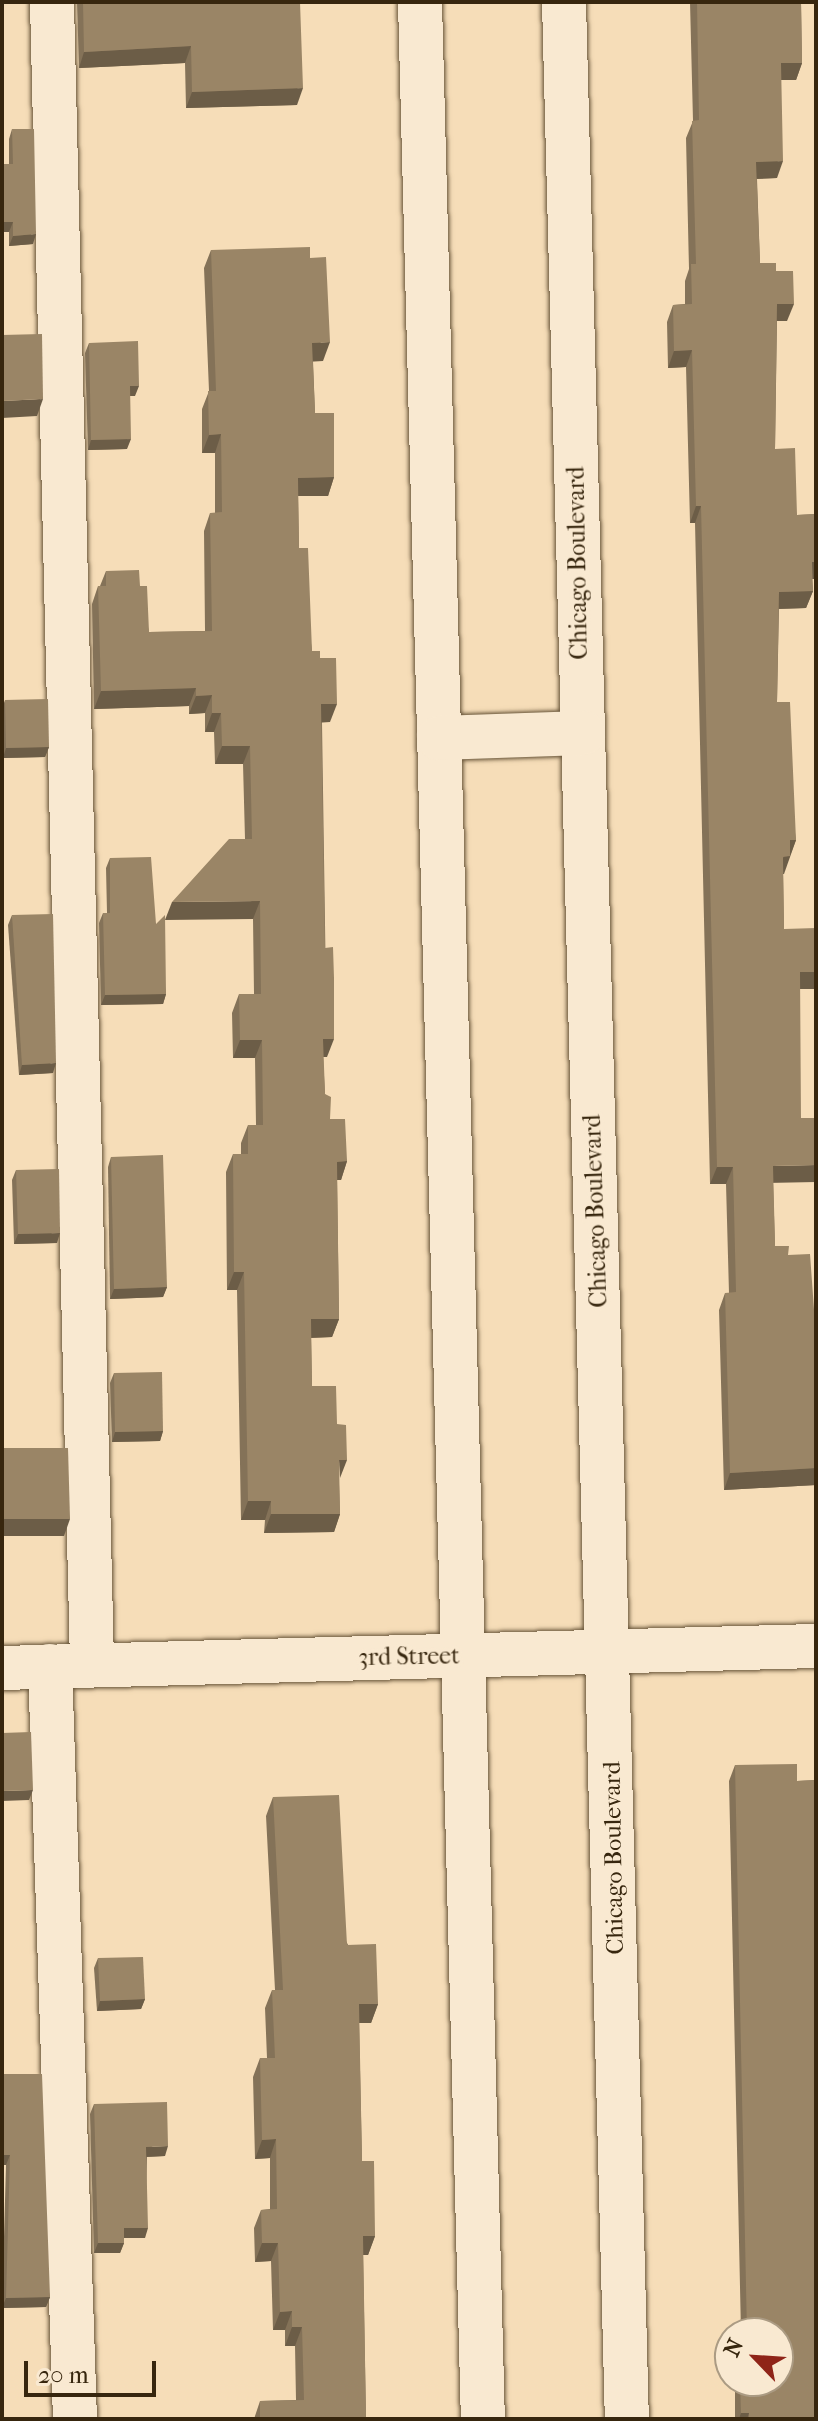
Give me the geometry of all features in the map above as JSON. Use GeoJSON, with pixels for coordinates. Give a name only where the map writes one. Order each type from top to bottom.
{"type":"FeatureCollection","features":[{"type":"Feature","properties":{"kind":"street"},"geometry":{"type":"LineString","coordinates":[[52,2],[71,1666],[75,2419]]}},
{"type":"Feature","properties":{"kind":"street"},"geometry":{"type":"LineString","coordinates":[[420,2],[483,2419]]}},
{"type":"Feature","properties":{"kind":"street","name":"Chicago Boulevard"},"geometry":{"type":"LineString","coordinates":[[564,2],[627,2419]]}},
{"type":"Feature","properties":{"kind":"street"},"geometry":{"type":"LineString","coordinates":[[439,738],[583,733]]}},
{"type":"Feature","properties":{"kind":"street","name":"3rd Street"},"geometry":{"type":"LineString","coordinates":[[2,1668],[816,1646]]}},
{"type":"Feature","properties":{"kind":"building"},"geometry":{"type":"Polygon","coordinates":[[[83,2],[300,2],[303,88],[192,92],[191,46],[84,52],[83,2]]]}},
{"type":"Feature","properties":{"kind":"building"},"geometry":{"type":"Polygon","coordinates":[[[697,2],[801,2],[802,63],[781,63],[783,161],[756,162],[760,263],[776,263],[776,271],[793,271],[794,304],[777,304],[775,449],[795,448],[797,515],[816,514],[813,591],[779,592],[777,702],[790,702],[796,840],[790,840],[790,856],[783,857],[784,929],[816,928],[816,972],[800,972],[801,1118],[816,1118],[816,1165],[773,1166],[775,1246],[789,1246],[788,1255],[810,1254],[816,1337],[816,1468],[730,1473],[725,1293],[736,1292],[733,1167],[717,1167],[701,506],[696,506],[692,350],[674,351],[673,305],[692,304],[691,264],[696,264],[692,121],[699,120],[697,2]]]}},
{"type":"Feature","properties":{"kind":"building"},"geometry":{"type":"Polygon","coordinates":[[[12,129],[34,129],[36,234],[13,236],[13,222],[2,222],[2,164],[13,164],[12,129]]]}},
{"type":"Feature","properties":{"kind":"building"},"geometry":{"type":"Polygon","coordinates":[[[310,247],[310,258],[326,257],[330,342],[312,343],[315,413],[334,413],[334,477],[298,478],[299,548],[308,548],[312,651],[320,651],[320,658],[336,658],[337,704],[321,704],[325,948],[333,947],[334,978],[334,1039],[323,1039],[325,1094],[331,1097],[330,1119],[345,1119],[347,1161],[337,1162],[339,1319],[311,1319],[312,1386],[336,1386],[337,1424],[346,1425],[347,1460],[339,1460],[340,1514],[271,1514],[271,1501],[248,1501],[244,1272],[234,1272],[233,1154],[248,1154],[248,1125],[263,1125],[262,1040],[240,1040],[239,994],[261,994],[260,901],[172,902],[229,839],[252,839],[250,746],[222,746],[221,713],[212,713],[212,695],[196,696],[196,688],[101,691],[98,586],[106,586],[106,571],[139,570],[140,586],[147,586],[149,632],[212,631],[210,513],[222,512],[221,434],[209,435],[208,391],[216,391],[211,250],[310,247]]]}},
{"type":"Feature","properties":{"kind":"building"},"geometry":{"type":"Polygon","coordinates":[[[42,334],[43,399],[2,401],[2,335],[42,334]]]}},
{"type":"Feature","properties":{"kind":"building"},"geometry":{"type":"Polygon","coordinates":[[[138,341],[139,386],[130,386],[131,439],[91,440],[89,343],[138,341]]]}},
{"type":"Feature","properties":{"kind":"building"},"geometry":{"type":"Polygon","coordinates":[[[48,699],[49,747],[6,748],[5,700],[48,699]]]}},
{"type":"Feature","properties":{"kind":"building"},"geometry":{"type":"Polygon","coordinates":[[[151,857],[156,924],[165,915],[166,994],[105,995],[103,913],[110,913],[110,858],[151,857]]]}},
{"type":"Feature","properties":{"kind":"building"},"geometry":{"type":"Polygon","coordinates":[[[53,914],[56,1063],[22,1065],[12,915],[53,914]]]}},
{"type":"Feature","properties":{"kind":"building"},"geometry":{"type":"Polygon","coordinates":[[[163,1155],[167,1287],[114,1289],[111,1157],[163,1155]]]}},
{"type":"Feature","properties":{"kind":"building"},"geometry":{"type":"Polygon","coordinates":[[[59,1169],[60,1233],[18,1234],[16,1170],[59,1169]]]}},
{"type":"Feature","properties":{"kind":"building"},"geometry":{"type":"Polygon","coordinates":[[[162,1372],[163,1431],[115,1432],[114,1373],[162,1372]]]}},
{"type":"Feature","properties":{"kind":"building"},"geometry":{"type":"Polygon","coordinates":[[[2,1448],[68,1448],[70,1519],[2,1519],[2,1448]]]}},
{"type":"Feature","properties":{"kind":"building"},"geometry":{"type":"Polygon","coordinates":[[[31,1732],[33,1790],[2,1791],[2,1733],[31,1732]]]}},
{"type":"Feature","properties":{"kind":"building"},"geometry":{"type":"Polygon","coordinates":[[[797,1764],[797,1781],[816,1780],[816,2419],[749,2419],[749,2413],[741,2413],[740,2397],[794,2397],[794,2317],[747,2317],[735,1765],[797,1764]]]}},
{"type":"Feature","properties":{"kind":"building"},"geometry":{"type":"Polygon","coordinates":[[[339,1795],[347,1945],[376,1944],[378,2004],[359,2004],[362,2161],[374,2161],[375,2236],[363,2236],[366,2419],[260,2419],[260,2401],[304,2400],[302,2327],[292,2327],[292,2311],[280,2312],[278,2243],[262,2243],[261,2210],[277,2209],[276,2139],[262,2140],[260,2058],[275,2058],[272,1990],[283,1990],[273,1797],[339,1795]]]}},
{"type":"Feature","properties":{"kind":"building"},"geometry":{"type":"Polygon","coordinates":[[[143,1957],[145,1999],[100,2001],[98,1958],[143,1957]]]}},
{"type":"Feature","properties":{"kind":"building"},"geometry":{"type":"Polygon","coordinates":[[[2,2074],[42,2074],[50,2297],[6,2298],[10,2155],[2,2155],[2,2074]]]}},
{"type":"Feature","properties":{"kind":"building"},"geometry":{"type":"Polygon","coordinates":[[[167,2102],[168,2146],[146,2147],[148,2228],[124,2228],[124,2243],[98,2243],[94,2104],[167,2102]]]}}]}
